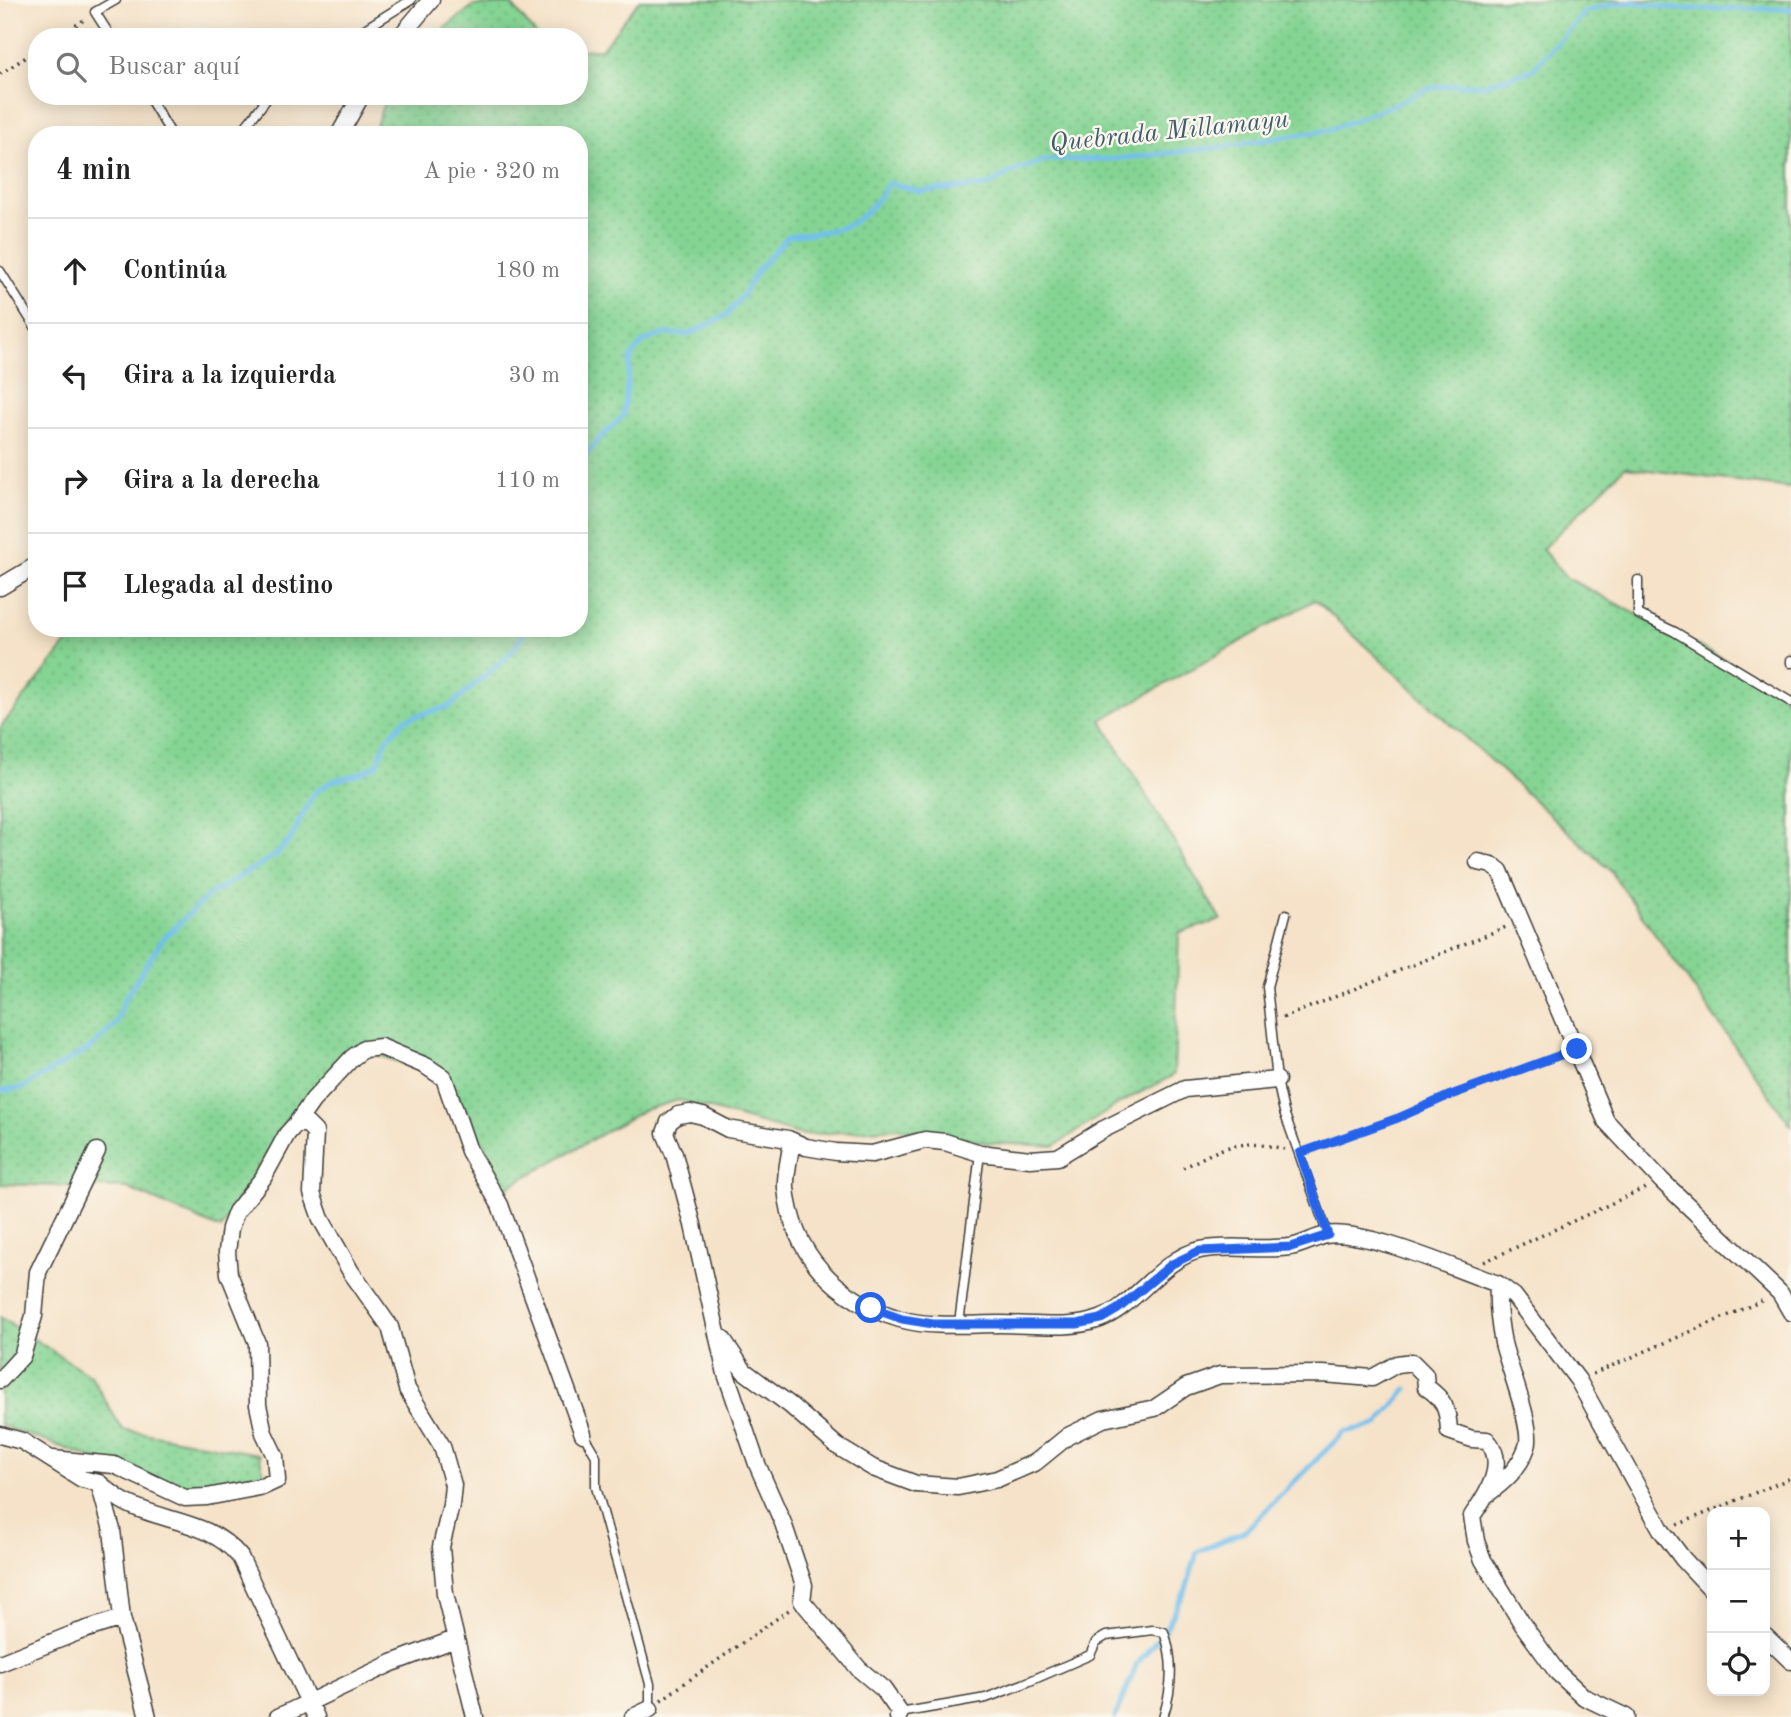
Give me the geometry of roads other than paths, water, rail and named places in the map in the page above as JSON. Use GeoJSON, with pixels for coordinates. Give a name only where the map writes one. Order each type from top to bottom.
{"type":"FeatureCollection","features":[{"type":"Feature","properties":{"kind":"street"},"geometry":{"type":"LineString","coordinates":[[408,28],[431,0]]}},
{"type":"Feature","properties":{"kind":"street"},"geometry":{"type":"LineString","coordinates":[[344,126],[356,105]]}},
{"type":"Feature","properties":{"kind":"street"},"geometry":{"type":"LineString","coordinates":[[0,587],[28,570]]}},
{"type":"Feature","properties":{"kind":"street"},"geometry":{"type":"LineString","coordinates":[[1478,862],[1492,865],[1500,871],[1606,1121],[1662,1181],[1780,1293],[1791,1312]]}},
{"type":"Feature","properties":{"kind":"street"},"geometry":{"type":"LineString","coordinates":[[53,1459],[114,1465],[185,1498],[207,1497],[264,1486],[277,1479],[275,1456],[264,1433],[258,1405],[257,1343],[229,1274],[227,1252],[230,1228],[236,1212],[263,1178],[287,1135],[313,1100],[352,1058],[364,1049],[381,1047],[426,1066],[444,1078],[469,1151],[500,1205],[583,1434]]}},
{"type":"Feature","properties":{"kind":"street"},"geometry":{"type":"LineString","coordinates":[[899,1715],[883,1689],[859,1669],[802,1601],[804,1586],[783,1523],[757,1464],[726,1374],[693,1225],[674,1154],[665,1133],[669,1122],[678,1115],[690,1113],[703,1116],[728,1129],[792,1141],[806,1147],[836,1153],[872,1154],[925,1140],[945,1142],[980,1153],[1030,1159],[1058,1157],[1102,1130],[1185,1089],[1277,1080]]}},
{"type":"Feature","properties":{"kind":"street"},"geometry":{"type":"LineString","coordinates":[[296,1124],[307,1124],[315,1132],[312,1193],[321,1219],[351,1272],[390,1327],[407,1389],[442,1446],[453,1485],[441,1547],[445,1594],[475,1717]]}},
{"type":"Feature","properties":{"kind":"street"},"geometry":{"type":"LineString","coordinates":[[792,1141],[786,1185],[793,1227],[809,1258],[833,1283],[871,1308],[902,1319],[933,1324],[1077,1324],[1101,1319],[1118,1309],[1172,1264],[1199,1251],[1291,1247],[1328,1235],[1374,1239],[1498,1284],[1514,1296],[1578,1380],[1662,1531],[1707,1585]]}},
{"type":"Feature","properties":{"kind":"street"},"geometry":{"type":"LineString","coordinates":[[0,1380],[22,1356],[34,1316],[37,1272],[97,1151]]}},
{"type":"Feature","properties":{"kind":"street"},"geometry":{"type":"LineString","coordinates":[[1485,1496],[1510,1478],[1528,1446],[1528,1430],[1497,1310],[1498,1284]]}},
{"type":"Feature","properties":{"kind":"street"},"geometry":{"type":"LineString","coordinates":[[717,1330],[744,1371],[790,1405],[837,1446],[873,1468],[916,1484],[958,1487],[997,1479],[1036,1462],[1068,1436],[1103,1419],[1155,1408],[1186,1387],[1220,1375],[1323,1374],[1372,1378],[1397,1364],[1412,1362],[1425,1375],[1426,1387],[1440,1396],[1448,1417],[1449,1431],[1472,1439],[1487,1440],[1496,1450],[1496,1470],[1485,1496],[1472,1516],[1476,1541],[1483,1560],[1523,1625],[1557,1672],[1584,1697],[1626,1717]]}},
{"type":"Feature","properties":{"kind":"street"},"geometry":{"type":"LineString","coordinates":[[0,1435],[22,1441],[82,1479],[99,1483],[122,1500],[212,1532],[229,1543],[240,1557],[313,1710]]}},
{"type":"Feature","properties":{"kind":"street"},"geometry":{"type":"LineString","coordinates":[[99,1483],[112,1530],[122,1618],[148,1717]]}},
{"type":"Feature","properties":{"kind":"street"},"geometry":{"type":"LineString","coordinates":[[0,1663],[122,1618]]}},
{"type":"Feature","properties":{"kind":"street"},"geometry":{"type":"LineString","coordinates":[[278,1717],[313,1710],[392,1663],[455,1639]]}},
{"type":"Feature","properties":{"kind":"street"},"geometry":{"type":"LineString","coordinates":[[1770,1641],[1791,1661]]}},
{"type":"Feature","properties":{"kind":"street"},"geometry":{"type":"LineString","coordinates":[[633,1717],[650,1709]]}},
{"type":"Feature","properties":{"kind":"lane"},"geometry":{"type":"LineString","coordinates":[[105,28],[95,12],[116,0]]}},
{"type":"Feature","properties":{"kind":"lane"},"geometry":{"type":"LineString","coordinates":[[366,28],[411,0]]}},
{"type":"Feature","properties":{"kind":"lane"},"geometry":{"type":"LineString","coordinates":[[154,105],[167,126]]}},
{"type":"Feature","properties":{"kind":"lane"},"geometry":{"type":"LineString","coordinates":[[246,126],[262,105]]}},
{"type":"Feature","properties":{"kind":"lane"},"geometry":{"type":"LineString","coordinates":[[0,271],[28,316]]}},
{"type":"Feature","properties":{"kind":"lane"},"geometry":{"type":"LineString","coordinates":[[1637,580],[1637,614],[1675,632],[1791,702]]}},
{"type":"Feature","properties":{"kind":"lane"},"geometry":{"type":"LineString","coordinates":[[1286,914],[1267,988],[1277,1080],[1284,1112],[1328,1235]]}},
{"type":"Feature","properties":{"kind":"lane"},"geometry":{"type":"LineString","coordinates":[[959,1324],[980,1153]]}},
{"type":"Feature","properties":{"kind":"lane"},"geometry":{"type":"LineString","coordinates":[[583,1434],[596,1456],[596,1487],[650,1684],[650,1709]]}},
{"type":"Feature","properties":{"kind":"lane"},"geometry":{"type":"LineString","coordinates":[[899,1715],[986,1698],[1090,1655],[1096,1642],[1105,1636],[1153,1630],[1164,1632],[1168,1644],[1171,1688],[1163,1717]]}},
{"type":"Feature","properties":{"kind":"waterway","name":"Quebrada Millamayu"},"geometry":{"type":"LineString","coordinates":[[588,453],[623,416],[631,357],[643,342],[663,334],[690,334],[727,315],[757,271],[788,236],[827,231],[850,224],[872,206],[889,183],[920,191],[988,186],[1009,173],[1046,160],[1114,159],[1216,148],[1329,130],[1426,89],[1453,85],[1484,85],[1532,70],[1585,12],[1605,6],[1632,2],[1677,9],[1791,9]]}},
{"type":"Feature","properties":{"kind":"waterway","name":"Quebrada Millamayu"},"geometry":{"type":"LineString","coordinates":[[0,1091],[22,1088],[93,1046],[116,1023],[124,1000],[162,940],[209,895],[277,854],[291,839],[313,794],[332,781],[359,774],[377,765],[387,739],[406,719],[450,706],[511,653],[521,637]]}},
{"type":"Feature","properties":{"kind":"waterway"},"geometry":{"type":"LineString","coordinates":[[1115,1717],[1137,1664],[1164,1632],[1186,1589],[1197,1552],[1245,1531],[1344,1432],[1377,1425],[1407,1389]]}}]}
